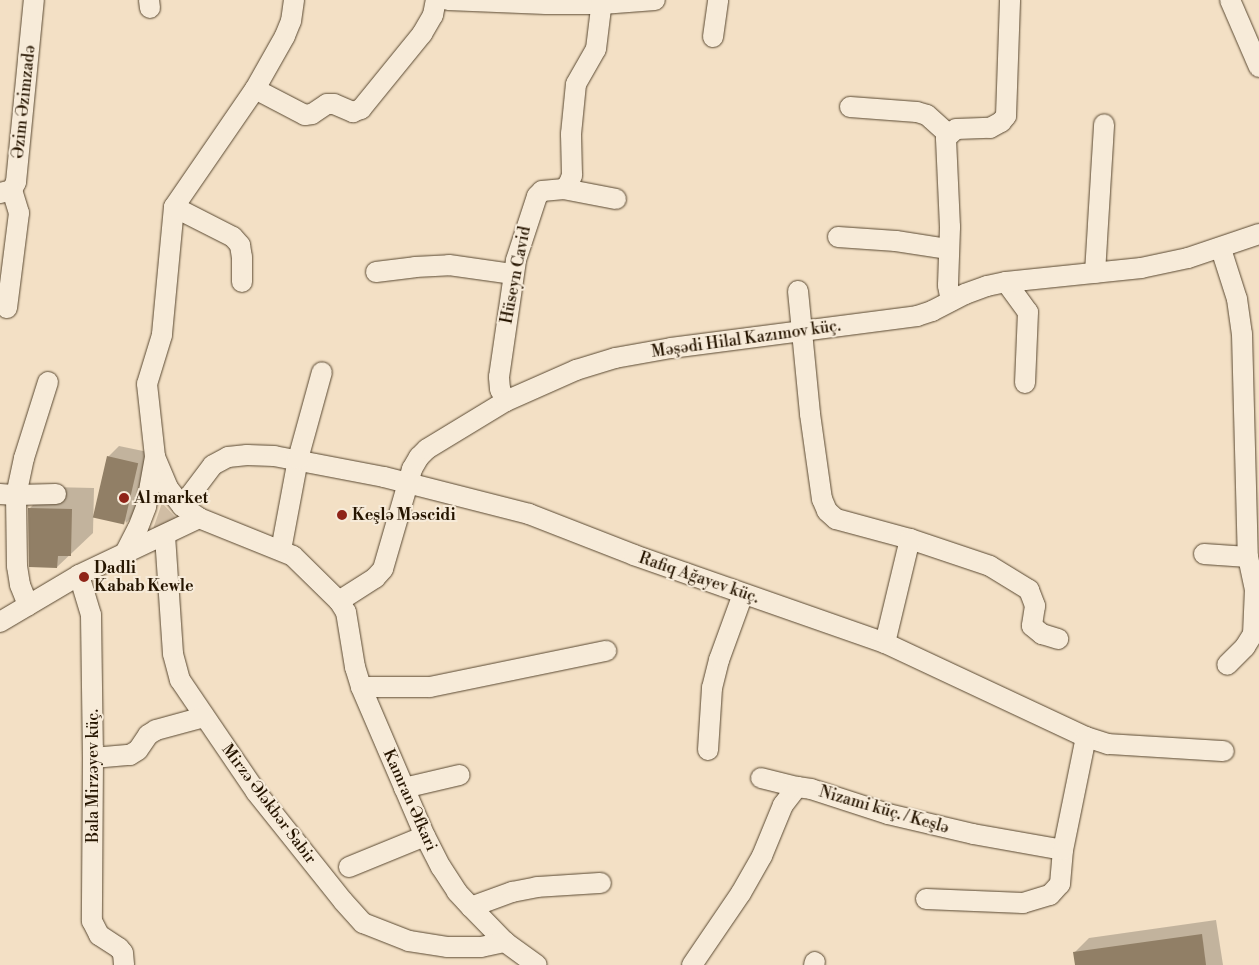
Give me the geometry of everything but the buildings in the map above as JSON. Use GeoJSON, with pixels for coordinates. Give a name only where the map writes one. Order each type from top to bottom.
{"type":"FeatureCollection","features":[{"type":"Feature","properties":{"kind":"street","name":"Əzim Əzimzadə"},"geometry":{"type":"LineString","coordinates":[[6,191],[16,182],[34,0]]}},
{"type":"Feature","properties":{"kind":"street"},"geometry":{"type":"LineString","coordinates":[[124,555],[146,507],[155,457],[147,384],[162,335],[174,207],[255,89],[291,21],[294,0]]}},
{"type":"Feature","properties":{"kind":"street"},"geometry":{"type":"LineString","coordinates":[[255,89],[305,115],[312,114],[327,104],[334,104],[354,112],[361,109],[422,34],[433,15],[436,0]]}},
{"type":"Feature","properties":{"kind":"street"},"geometry":{"type":"LineString","coordinates":[[448,0],[602,2],[655,0]]}},
{"type":"Feature","properties":{"kind":"street"},"geometry":{"type":"LineString","coordinates":[[713,37],[718,0]]}},
{"type":"Feature","properties":{"kind":"street"},"geometry":{"type":"LineString","coordinates":[[951,301],[948,285],[950,227],[945,142],[948,134],[956,129],[990,128],[1001,122],[1006,116],[1010,0]]}},
{"type":"Feature","properties":{"kind":"street"},"geometry":{"type":"LineString","coordinates":[[1230,0],[1259,67]]}},
{"type":"Feature","properties":{"kind":"street"},"geometry":{"type":"LineString","coordinates":[[602,2],[596,49],[576,84],[571,134],[572,175],[564,189],[616,199]]}},
{"type":"Feature","properties":{"kind":"street"},"geometry":{"type":"LineString","coordinates":[[850,107],[917,112],[926,115],[948,134]]}},
{"type":"Feature","properties":{"kind":"street"},"geometry":{"type":"LineString","coordinates":[[1095,273],[1104,124]]}},
{"type":"Feature","properties":{"kind":"street","name":"Hüseyn Cavid"},"geometry":{"type":"LineString","coordinates":[[506,401],[500,389],[499,377],[513,274],[529,214],[537,196],[542,191],[564,189]]}},
{"type":"Feature","properties":{"kind":"street"},"geometry":{"type":"LineString","coordinates":[[6,191],[20,213],[7,308]]}},
{"type":"Feature","properties":{"kind":"street"},"geometry":{"type":"LineString","coordinates":[[174,207],[233,236],[240,245],[242,282]]}},
{"type":"Feature","properties":{"kind":"street","name":"Məşədi Hilal Kazımov küç."},"geometry":{"type":"LineString","coordinates":[[339,602],[375,578],[383,569],[418,457],[506,401],[576,370],[614,358],[917,316],[932,311],[964,294],[1006,282],[1142,268],[1222,249],[1259,234]]}},
{"type":"Feature","properties":{"kind":"street"},"geometry":{"type":"LineString","coordinates":[[838,237],[904,242],[948,249]]}},
{"type":"Feature","properties":{"kind":"street"},"geometry":{"type":"LineString","coordinates":[[1222,249],[1237,299],[1242,334],[1253,532],[1248,557],[1255,589],[1253,634],[1245,647],[1227,665]]}},
{"type":"Feature","properties":{"kind":"street"},"geometry":{"type":"LineString","coordinates":[[376,272],[415,266],[449,265],[513,274]]}},
{"type":"Feature","properties":{"kind":"street"},"geometry":{"type":"LineString","coordinates":[[1006,282],[1028,312],[1025,384]]}},
{"type":"Feature","properties":{"kind":"street"},"geometry":{"type":"LineString","coordinates":[[798,291],[804,332],[810,414],[822,499],[827,511],[836,519],[910,540],[990,566],[1029,590],[1035,606],[1032,626],[1042,634],[1058,638]]}},
{"type":"Feature","properties":{"kind":"street"},"geometry":{"type":"LineString","coordinates":[[281,550],[298,459],[322,372]]}},
{"type":"Feature","properties":{"kind":"street"},"geometry":{"type":"LineString","coordinates":[[28,605],[16,566],[8,494],[24,458],[48,382]]}},
{"type":"Feature","properties":{"kind":"street","name":"Rafiq Ağayev küç."},"geometry":{"type":"LineString","coordinates":[[182,506],[212,465],[228,457],[247,454],[298,459],[408,484],[528,514],[634,555],[885,643],[1086,737],[1108,744],[1224,751]]}},
{"type":"Feature","properties":{"kind":"street"},"geometry":{"type":"LineString","coordinates":[[155,457],[168,488],[182,506],[198,518],[293,556],[339,602]]}},
{"type":"Feature","properties":{"kind":"street"},"geometry":{"type":"LineString","coordinates":[[8,494],[56,494]]}},
{"type":"Feature","properties":{"kind":"street"},"geometry":{"type":"LineString","coordinates":[[0,622],[79,575],[165,536],[198,518]]}},
{"type":"Feature","properties":{"kind":"street","name":"Mirzə Ələkbər Sabir"},"geometry":{"type":"LineString","coordinates":[[165,536],[173,654],[180,680],[256,792],[343,901],[363,922],[409,941],[447,947],[482,947],[505,942]]}},
{"type":"Feature","properties":{"kind":"street"},"geometry":{"type":"LineString","coordinates":[[885,643],[910,540]]}},
{"type":"Feature","properties":{"kind":"street"},"geometry":{"type":"LineString","coordinates":[[1204,554],[1248,557]]}},
{"type":"Feature","properties":{"kind":"street","name":"Bala Mirzəyev küç."},"geometry":{"type":"LineString","coordinates":[[79,575],[90,615],[93,758],[92,921],[99,935],[119,948],[123,953],[124,965]]}},
{"type":"Feature","properties":{"kind":"street"},"geometry":{"type":"LineString","coordinates":[[708,750],[712,688],[719,660],[743,594]]}},
{"type":"Feature","properties":{"kind":"street","name":"Kamran Əfkari"},"geometry":{"type":"LineString","coordinates":[[339,602],[346,612],[355,667],[361,687],[424,836],[448,879],[471,907],[505,942],[537,965]]}},
{"type":"Feature","properties":{"kind":"street"},"geometry":{"type":"LineString","coordinates":[[361,687],[430,687],[606,651]]}},
{"type":"Feature","properties":{"kind":"street"},"geometry":{"type":"LineString","coordinates":[[93,758],[130,755],[138,750],[148,735],[156,730],[204,717]]}},
{"type":"Feature","properties":{"kind":"street"},"geometry":{"type":"LineString","coordinates":[[926,899],[1023,903],[1050,895],[1060,884],[1063,850],[1086,737]]}},
{"type":"Feature","properties":{"kind":"street"},"geometry":{"type":"LineString","coordinates":[[404,788],[460,775]]}},
{"type":"Feature","properties":{"kind":"street"},"geometry":{"type":"LineString","coordinates":[[761,778],[797,787]]}},
{"type":"Feature","properties":{"kind":"street","name":"Nizami küç. / Keşlə"},"geometry":{"type":"LineString","coordinates":[[692,965],[741,893],[762,856],[783,805],[797,787],[811,789],[888,814],[973,834],[1063,850]]}},
{"type":"Feature","properties":{"kind":"street"},"geometry":{"type":"LineString","coordinates":[[349,867],[424,836]]}},
{"type":"Feature","properties":{"kind":"street"},"geometry":{"type":"LineString","coordinates":[[471,907],[512,892],[537,886],[601,883]]}},
{"type":"Feature","properties":{"kind":"shaded area"},"geometry":{"type":"Polygon","coordinates":[[[162,503],[177,519],[153,529],[162,503]]]}},
{"type":"Feature","properties":{"kind":"place","name":"Al market"},"geometry":{"type":"Point","coordinates":[124,498]}},
{"type":"Feature","properties":{"kind":"place","name":"Keşlə Məscidi"},"geometry":{"type":"Point","coordinates":[342,515]}},
{"type":"Feature","properties":{"kind":"place","name":"Dadli Kabab Kewle"},"geometry":{"type":"Point","coordinates":[84,577]}}]}
